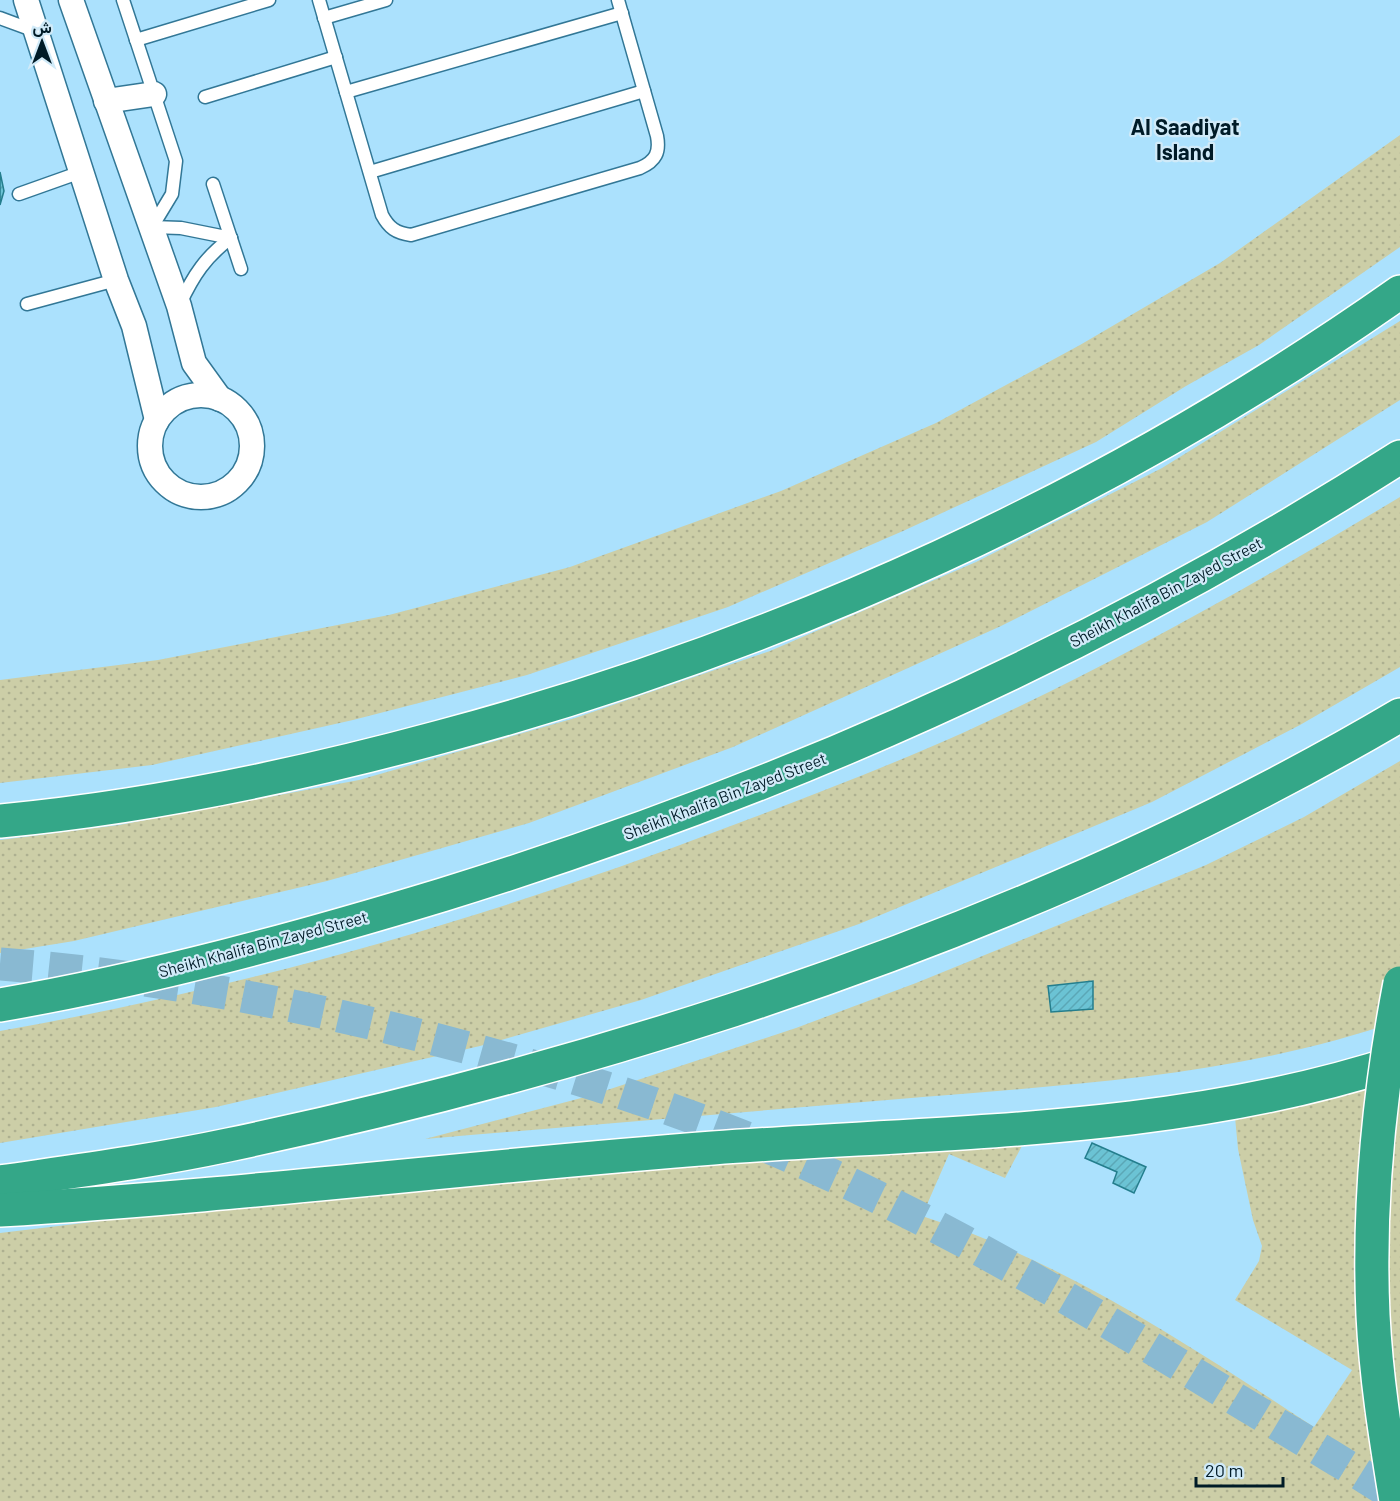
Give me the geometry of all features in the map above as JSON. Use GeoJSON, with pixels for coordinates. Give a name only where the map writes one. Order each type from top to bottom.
{"type":"FeatureCollection","features":[{"type":"Feature","properties":{"kind":"highway"},"geometry":{"type":"LineString","coordinates":[[0,821],[150,802],[344,763],[530,713],[683,663],[782,626],[901,576],[1008,526],[1112,471],[1277,375],[1400,292]]}},
{"type":"Feature","properties":{"kind":"highway","name":"Sheikh Khalifa Bin Zayed Street"},"geometry":{"type":"LineString","coordinates":[[0,1005],[115,982],[318,933],[505,875],[690,812],[836,753],[1065,647],[1266,537],[1400,457]]}},
{"type":"Feature","properties":{"kind":"highway"},"geometry":{"type":"LineString","coordinates":[[0,1182],[227,1146],[352,1117],[582,1058],[772,997],[942,936],[1125,858],[1261,792],[1400,714]]}},
{"type":"Feature","properties":{"kind":"highway"},"geometry":{"type":"LineString","coordinates":[[1396,1501],[1377,1371],[1371,1262],[1375,1153],[1386,1058],[1400,983]]}},
{"type":"Feature","properties":{"kind":"highway"},"geometry":{"type":"LineString","coordinates":[[0,1210],[410,1177],[713,1148],[1125,1120],[1280,1095],[1400,1061]]}},
{"type":"Feature","properties":{"kind":"street"},"geometry":{"type":"LineString","coordinates":[[26,0],[116,280],[134,326],[157,420]]}},
{"type":"Feature","properties":{"kind":"street"},"geometry":{"type":"LineString","coordinates":[[71,0],[179,306],[194,363],[220,399]]}},
{"type":"Feature","properties":{"kind":"street"},"geometry":{"type":"LineString","coordinates":[[106,101],[154,94]]}},
{"type":"Feature","properties":{"kind":"street"},"geometry":{"type":"LineString","coordinates":[[203,395],[220,399],[233,407],[249,430],[251,459],[245,472],[236,483],[210,496],[182,493],[159,475],[153,463],[150,448],[151,434],[157,420],[169,407],[185,398],[203,395]]}},
{"type":"Feature","properties":{"kind":"lane"},"geometry":{"type":"LineString","coordinates":[[123,0],[174,152],[177,169],[172,194],[152,227],[181,228],[231,238]]}},
{"type":"Feature","properties":{"kind":"lane"},"geometry":{"type":"LineString","coordinates":[[136,40],[269,0]]}},
{"type":"Feature","properties":{"kind":"lane"},"geometry":{"type":"LineString","coordinates":[[319,0],[388,226],[399,233],[411,235],[649,164],[656,156],[659,146],[618,0]]}},
{"type":"Feature","properties":{"kind":"lane"},"geometry":{"type":"LineString","coordinates":[[324,18],[386,0]]}},
{"type":"Feature","properties":{"kind":"lane"},"geometry":{"type":"LineString","coordinates":[[346,92],[622,14]]}},
{"type":"Feature","properties":{"kind":"lane"},"geometry":{"type":"LineString","coordinates":[[0,18],[37,32]]}},
{"type":"Feature","properties":{"kind":"lane"},"geometry":{"type":"LineString","coordinates":[[205,97],[336,57]]}},
{"type":"Feature","properties":{"kind":"lane"},"geometry":{"type":"LineString","coordinates":[[370,172],[644,91]]}},
{"type":"Feature","properties":{"kind":"lane"},"geometry":{"type":"LineString","coordinates":[[19,194],[81,172]]}},
{"type":"Feature","properties":{"kind":"lane"},"geometry":{"type":"LineString","coordinates":[[213,184],[241,269]]}},
{"type":"Feature","properties":{"kind":"lane"},"geometry":{"type":"LineString","coordinates":[[179,306],[193,277],[204,262],[231,238]]}},
{"type":"Feature","properties":{"kind":"lane"},"geometry":{"type":"LineString","coordinates":[[27,304],[116,280]]}},
{"type":"Feature","properties":{"kind":"green space"},"geometry":{"type":"Polygon","coordinates":[[[1400,135],[1400,247],[1259,345],[1186,386],[1096,442],[903,531],[728,607],[527,675],[353,720],[152,765],[0,783],[0,680],[158,660],[389,615],[570,567],[781,491],[936,423],[1080,345],[1220,263],[1400,135]]]}},
{"type":"Feature","properties":{"kind":"green space"},"geometry":{"type":"Polygon","coordinates":[[[1400,321],[1400,400],[1207,522],[1001,626],[733,747],[529,823],[327,881],[74,941],[0,953],[0,840],[119,825],[359,780],[575,718],[770,651],[976,562],[1162,468],[1400,321]]]}},
{"type":"Feature","properties":{"kind":"green space"},"geometry":{"type":"Polygon","coordinates":[[[1400,497],[1400,667],[1300,725],[1152,802],[859,924],[641,1000],[480,1046],[216,1107],[0,1143],[0,1031],[186,993],[369,946],[550,891],[788,804],[938,744],[1078,678],[1241,590],[1400,497]]]}},
{"type":"Feature","properties":{"kind":"green space"},"geometry":{"type":"Polygon","coordinates":[[[1400,761],[1400,1020],[1284,1053],[1164,1074],[1043,1087],[425,1139],[589,1096],[796,1028],[916,983],[1206,865],[1304,817],[1400,761]]]}},
{"type":"Feature","properties":{"kind":"green space"},"geometry":{"type":"Polygon","coordinates":[[[1400,1077],[1400,1501],[0,1501],[0,1233],[275,1200],[795,1156],[1024,1142],[1005,1178],[949,1154],[922,1216],[975,1235],[1076,1281],[1173,1337],[1314,1427],[1352,1370],[1235,1300],[1259,1261],[1262,1246],[1253,1220],[1238,1149],[1235,1117],[1400,1077]]]}},
{"type":"Feature","properties":{"kind":"building"},"geometry":{"type":"Polygon","coordinates":[[[0,172],[4,191],[0,205],[0,172]]]}},
{"type":"Feature","properties":{"kind":"building"},"geometry":{"type":"Polygon","coordinates":[[[1093,981],[1093,1009],[1051,1012],[1048,986],[1093,981]]]}},
{"type":"Feature","properties":{"kind":"building"},"geometry":{"type":"Polygon","coordinates":[[[1092,1143],[1146,1167],[1134,1193],[1113,1183],[1117,1172],[1085,1158],[1092,1143]]]}},
{"type":"Feature","properties":{"kind":"tunnel"},"geometry":{"type":"LineString","coordinates":[[0,964],[193,987],[383,1026],[545,1069],[726,1130],[851,1184],[1014,1268],[1400,1499]]}},
{"type":"Feature","properties":{"kind":"district","name":"Al Saadiyat Island"},"geometry":{"type":"Point","coordinates":[1185,140]}}]}
